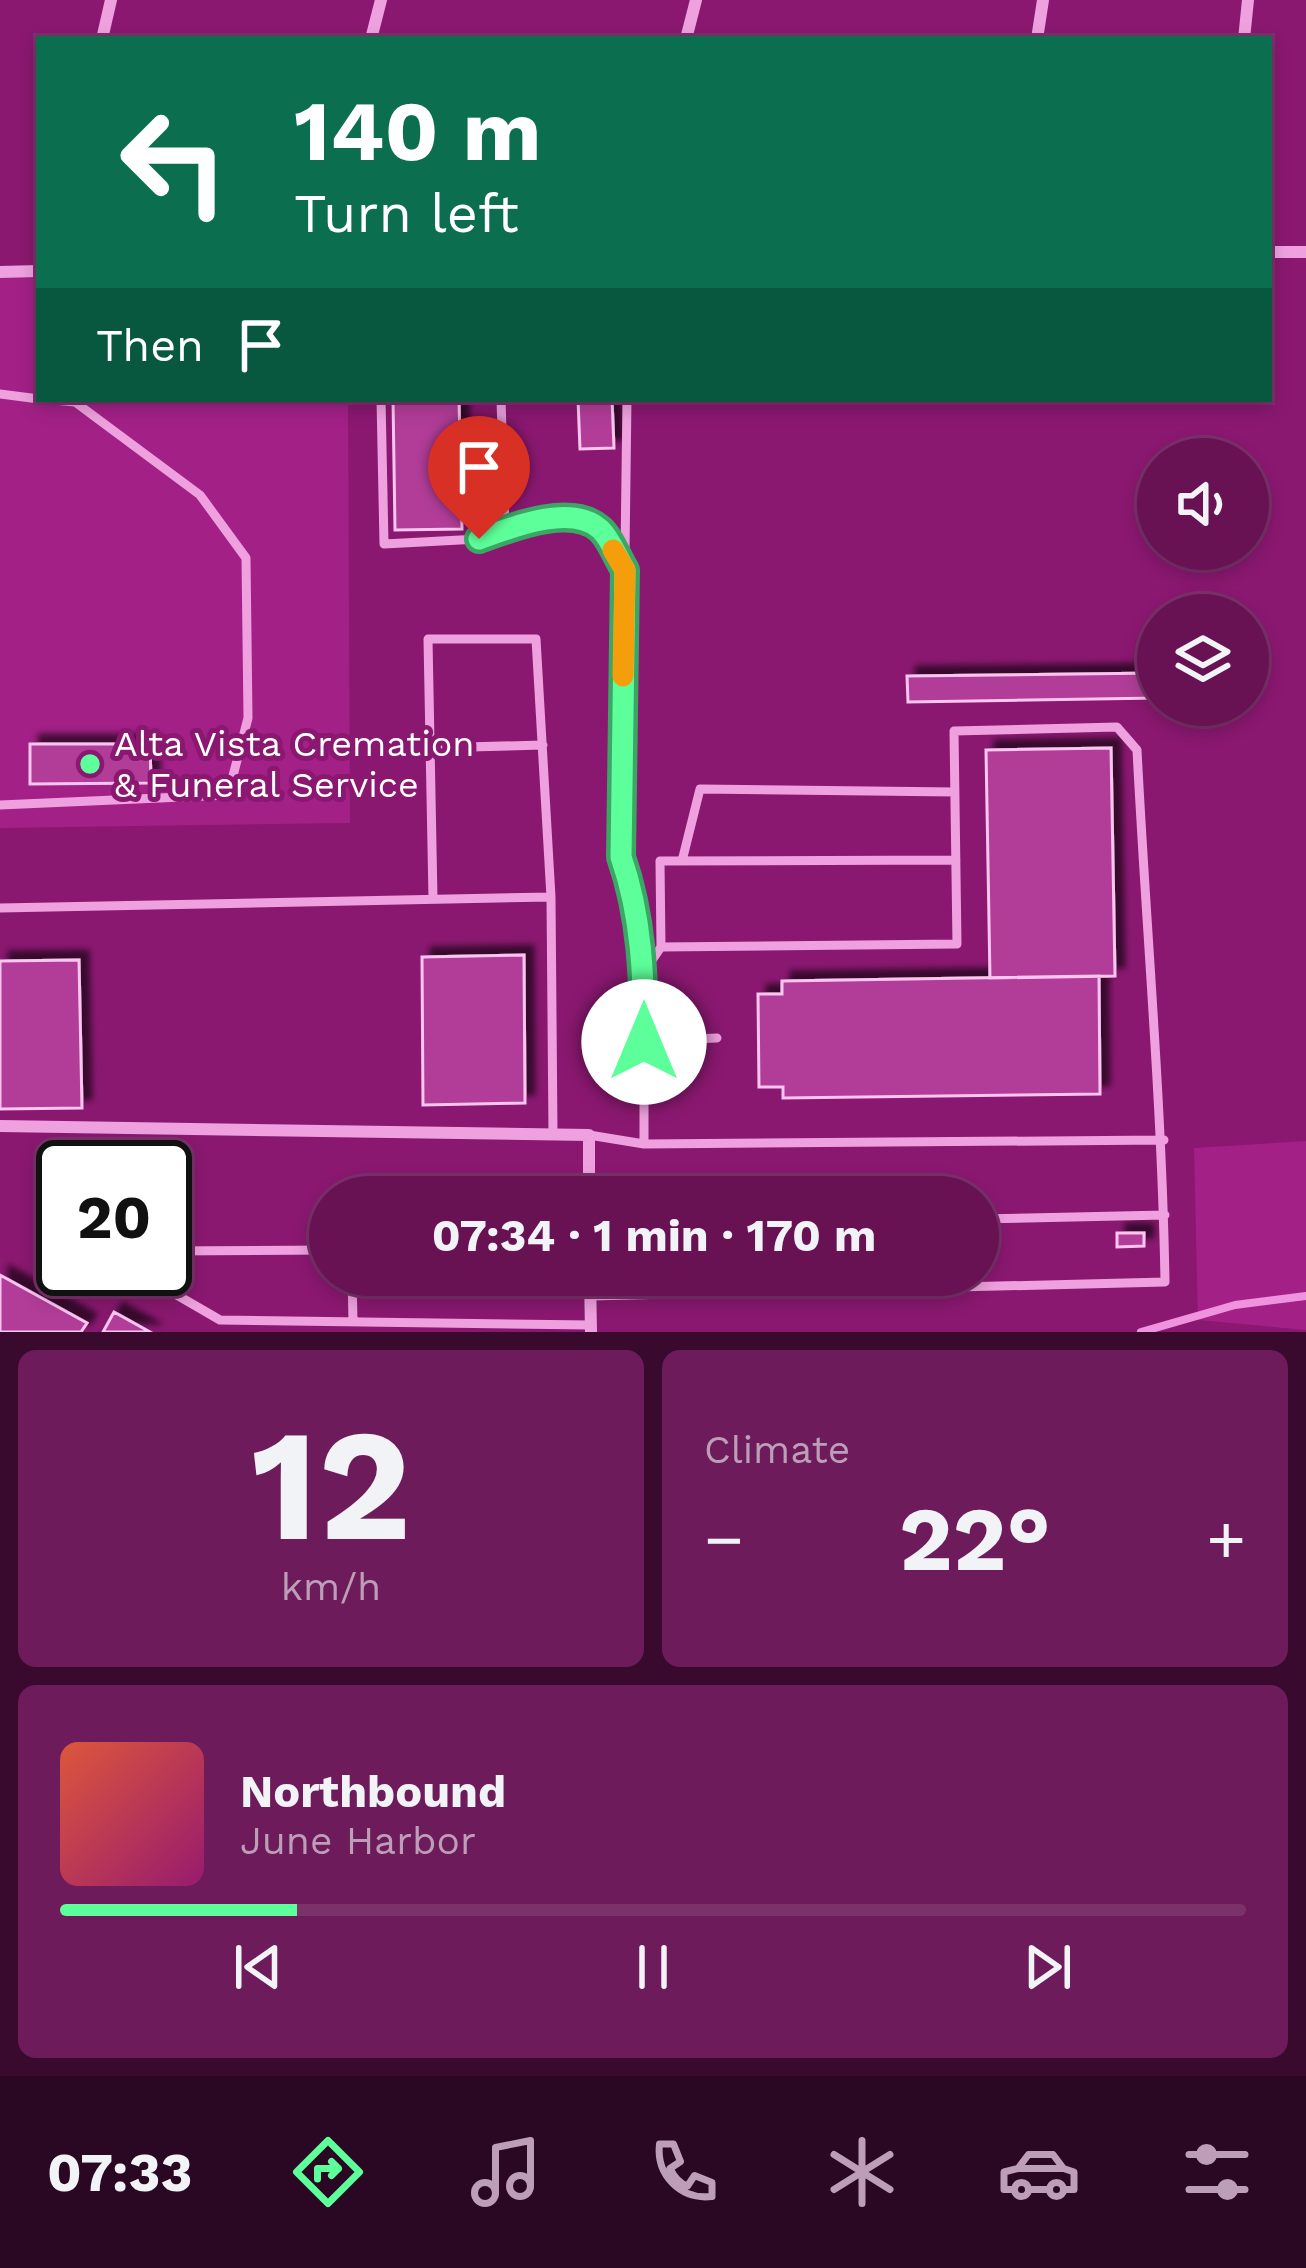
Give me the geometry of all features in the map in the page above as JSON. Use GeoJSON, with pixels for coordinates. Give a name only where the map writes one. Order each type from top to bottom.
{"type":"FeatureCollection","features":[{"type":"Feature","properties":{"kind":"street"},"geometry":{"type":"LineString","coordinates":[[103,36],[111,0]]}},
{"type":"Feature","properties":{"kind":"street"},"geometry":{"type":"LineString","coordinates":[[372,36],[380,0]]}},
{"type":"Feature","properties":{"kind":"street"},"geometry":{"type":"LineString","coordinates":[[687,36],[696,0]]}},
{"type":"Feature","properties":{"kind":"street"},"geometry":{"type":"LineString","coordinates":[[1037,36],[1043,0]]}},
{"type":"Feature","properties":{"kind":"street"},"geometry":{"type":"LineString","coordinates":[[1244,36],[1248,0]]}},
{"type":"Feature","properties":{"kind":"street"},"geometry":{"type":"LineString","coordinates":[[1272,252],[1306,252]]}},
{"type":"Feature","properties":{"kind":"street"},"geometry":{"type":"LineString","coordinates":[[0,272],[36,271]]}},
{"type":"Feature","properties":{"kind":"street"},"geometry":{"type":"LineString","coordinates":[[0,1126],[589,1135],[590,1176]]}},
{"type":"Feature","properties":{"kind":"street"},"geometry":{"type":"LineString","coordinates":[[590,1296],[591,1329]]}},
{"type":"Feature","properties":{"kind":"lane"},"geometry":{"type":"LineString","coordinates":[[0,394],[36,398]]}},
{"type":"Feature","properties":{"kind":"lane"},"geometry":{"type":"LineString","coordinates":[[0,805],[228,795],[248,718],[246,558],[200,495],[75,402]]}},
{"type":"Feature","properties":{"kind":"lane"},"geometry":{"type":"LineString","coordinates":[[382,402],[384,544],[479,539],[506,529],[583,519],[601,530],[625,570]]}},
{"type":"Feature","properties":{"kind":"lane"},"geometry":{"type":"LineString","coordinates":[[501,402],[506,529]]}},
{"type":"Feature","properties":{"kind":"lane"},"geometry":{"type":"LineString","coordinates":[[627,402],[621,857],[632,888],[644,972],[644,1144]]}},
{"type":"Feature","properties":{"kind":"lane"},"geometry":{"type":"LineString","coordinates":[[433,899],[428,639],[536,639],[551,898],[553,1134]]}},
{"type":"Feature","properties":{"kind":"lane"},"geometry":{"type":"LineString","coordinates":[[662,947],[957,944],[954,731],[1117,727],[1137,750],[1151,1040],[1164,1140],[1166,1282],[999,1286]]}},
{"type":"Feature","properties":{"kind":"lane"},"geometry":{"type":"LineString","coordinates":[[430,748],[543,746]]}},
{"type":"Feature","properties":{"kind":"lane"},"geometry":{"type":"LineString","coordinates":[[682,861],[700,790],[955,792]]}},
{"type":"Feature","properties":{"kind":"lane"},"geometry":{"type":"LineString","coordinates":[[644,972],[662,947],[659,861],[956,860]]}},
{"type":"Feature","properties":{"kind":"lane"},"geometry":{"type":"LineString","coordinates":[[0,908],[551,898]]}},
{"type":"Feature","properties":{"kind":"lane"},"geometry":{"type":"LineString","coordinates":[[644,1042],[717,1038]]}},
{"type":"Feature","properties":{"kind":"lane"},"geometry":{"type":"LineString","coordinates":[[589,1135],[644,1144],[1164,1140]]}},
{"type":"Feature","properties":{"kind":"lane"},"geometry":{"type":"LineString","coordinates":[[999,1219],[1165,1215]]}},
{"type":"Feature","properties":{"kind":"lane"},"geometry":{"type":"LineString","coordinates":[[192,1251],[309,1250]]}},
{"type":"Feature","properties":{"kind":"lane"},"geometry":{"type":"LineString","coordinates":[[179,1296],[220,1320],[591,1329]]}},
{"type":"Feature","properties":{"kind":"lane"},"geometry":{"type":"LineString","coordinates":[[352,1296],[352,1322]]}},
{"type":"Feature","properties":{"kind":"shaded area"},"geometry":{"type":"Polygon","coordinates":[[[36,271],[36,402],[348,402],[350,823],[0,828],[0,272],[36,271]]]}},
{"type":"Feature","properties":{"kind":"shaded area"},"geometry":{"type":"Polygon","coordinates":[[[1306,1141],[1306,1330],[1198,1320],[1194,1148],[1306,1141]]]}},
{"type":"Feature","properties":{"kind":"building"},"geometry":{"type":"Polygon","coordinates":[[[393,402],[459,402],[462,529],[395,530],[393,402]]]}},
{"type":"Feature","properties":{"kind":"building"},"geometry":{"type":"Polygon","coordinates":[[[578,402],[612,402],[614,448],[580,449],[578,402]]]}},
{"type":"Feature","properties":{"kind":"building"},"geometry":{"type":"Polygon","coordinates":[[[1137,673],[1137,698],[908,702],[907,676],[1137,673]]]}},
{"type":"Feature","properties":{"kind":"building","name":"Alta Vista Cremation & Funeral Service"},"geometry":{"type":"Polygon","coordinates":[[[30,744],[150,744],[151,783],[30,784],[30,744]]]}},
{"type":"Feature","properties":{"kind":"building"},"geometry":{"type":"Polygon","coordinates":[[[1111,748],[1115,976],[990,978],[986,750],[1111,748]]]}},
{"type":"Feature","properties":{"kind":"building"},"geometry":{"type":"Polygon","coordinates":[[[524,955],[525,1103],[423,1105],[422,957],[524,955]]]}},
{"type":"Feature","properties":{"kind":"building"},"geometry":{"type":"Polygon","coordinates":[[[79,960],[82,1108],[0,1109],[0,961],[79,960]]]}},
{"type":"Feature","properties":{"kind":"building"},"geometry":{"type":"Polygon","coordinates":[[[1099,976],[1100,1094],[783,1098],[783,1087],[759,1087],[758,994],[782,994],[782,981],[1099,976]]]}},
{"type":"Feature","properties":{"kind":"building"},"geometry":{"type":"Polygon","coordinates":[[[1117,1233],[1144,1233],[1144,1246],[1117,1247],[1117,1233]]]}},
{"type":"Feature","properties":{"kind":"building"},"geometry":{"type":"Polygon","coordinates":[[[0,1275],[87,1323],[81,1332],[0,1332],[0,1275]]]}},
{"type":"Feature","properties":{"kind":"building"},"geometry":{"type":"Polygon","coordinates":[[[114,1312],[150,1332],[103,1332],[114,1312]]]}},
{"type":"Feature","properties":{"kind":"waterway"},"geometry":{"type":"LineString","coordinates":[[1141,1332],[1235,1305],[1306,1296]]}},
{"type":"Feature","properties":{"kind":"slow traffic"},"geometry":{"type":"LineString","coordinates":[[613,550],[625,570],[623,676]]}},
{"type":"Feature","properties":{"kind":"place","name":"Alta Vista Cremation & Funeral Service"},"geometry":{"type":"Point","coordinates":[90,764]}},
{"type":"Feature","properties":{"kind":"route"},"geometry":{"type":"LineString","coordinates":[[479,539],[548,520],[583,519],[601,530],[625,570],[621,857],[632,888],[644,972],[644,1042]]}}]}
